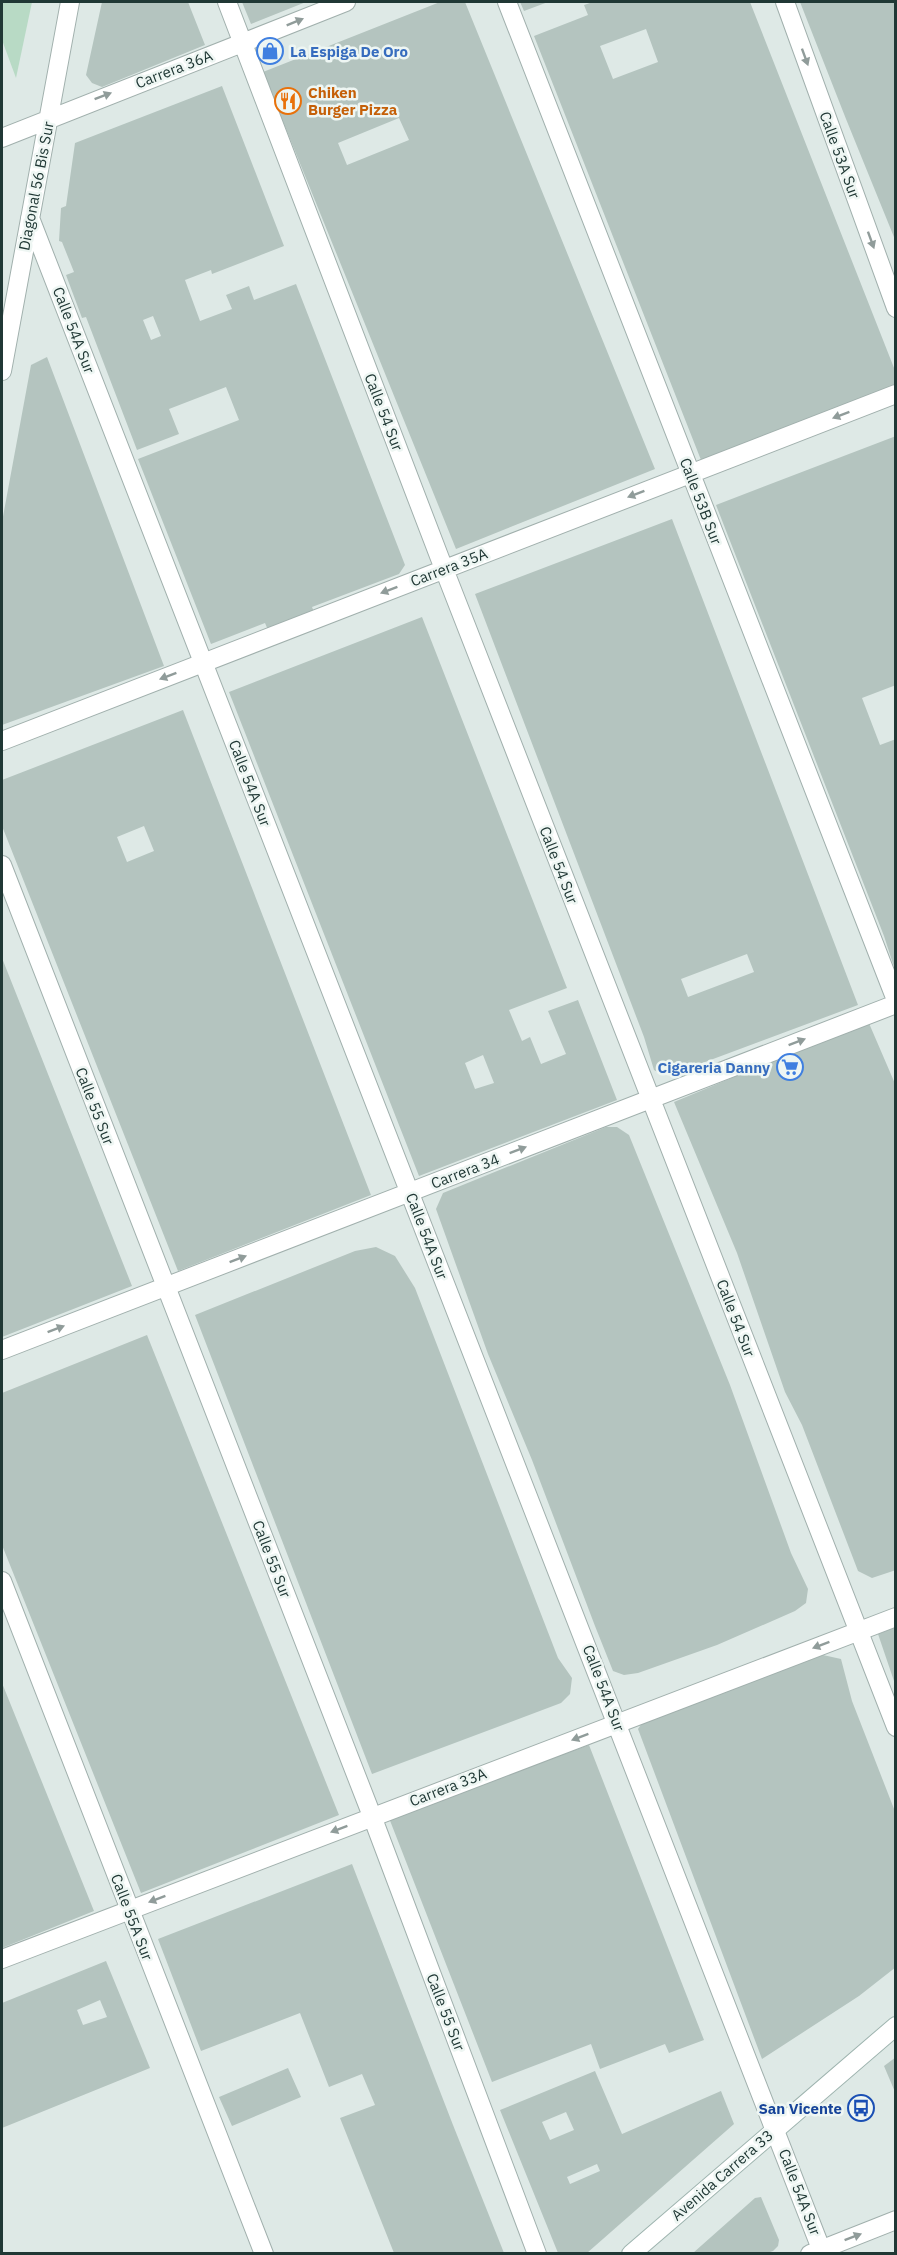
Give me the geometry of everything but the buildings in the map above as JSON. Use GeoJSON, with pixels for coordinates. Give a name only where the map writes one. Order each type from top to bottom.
{"type":"FeatureCollection","features":[{"type":"Feature","properties":{"kind":"street","name":"Diagonal 56 Bis Sur"},"geometry":{"type":"LineString","coordinates":[[2,371],[70,2]]}},
{"type":"Feature","properties":{"kind":"street","name":"Calle 54 Sur"},"geometry":{"type":"LineString","coordinates":[[227,2],[444,569],[896,1727]]}},
{"type":"Feature","properties":{"kind":"street","name":"Carrera 36A"},"geometry":{"type":"LineString","coordinates":[[2,138],[49,117],[346,2]]}},
{"type":"Feature","properties":{"kind":"street","name":"Calle 53B Sur"},"geometry":{"type":"LineString","coordinates":[[507,2],[896,1002]]}},
{"type":"Feature","properties":{"kind":"street","name":"Calle 53A Sur"},"geometry":{"type":"LineString","coordinates":[[785,2],[896,308]]}},
{"type":"Feature","properties":{"kind":"street","name":"Calle 54A Sur"},"geometry":{"type":"LineString","coordinates":[[30,218],[776,2129],[818,2252]]}},
{"type":"Feature","properties":{"kind":"street","name":"Carrera 35A"},"geometry":{"type":"LineString","coordinates":[[2,741],[896,394]]}},
{"type":"Feature","properties":{"kind":"street","name":"Calle 55 Sur"},"geometry":{"type":"LineString","coordinates":[[2,866],[372,1816],[537,2253]]}},
{"type":"Feature","properties":{"kind":"street","name":"Carrera 34"},"geometry":{"type":"LineString","coordinates":[[2,1350],[896,1002]]}},
{"type":"Feature","properties":{"kind":"street","name":"Calle 55A Sur"},"geometry":{"type":"LineString","coordinates":[[2,1581],[264,2253]]}},
{"type":"Feature","properties":{"kind":"street","name":"Carrera 33A"},"geometry":{"type":"LineString","coordinates":[[2,1959],[896,1617]]}},
{"type":"Feature","properties":{"kind":"street","name":"Avenida Carrera 33"},"geometry":{"type":"LineString","coordinates":[[631,2253],[896,2026]]}},
{"type":"Feature","properties":{"kind":"street"},"geometry":{"type":"LineString","coordinates":[[818,2252],[896,2220]]}},
{"type":"Feature","properties":{"kind":"green space"},"geometry":{"type":"Polygon","coordinates":[[[2,2],[32,2],[16,78],[2,40],[2,2]]]}},
{"type":"Feature","properties":{"kind":"place","name":"La Espiga De Oro"},"geometry":{"type":"Point","coordinates":[270,51]}},
{"type":"Feature","properties":{"kind":"place","name":"Chiken Burger Pizza"},"geometry":{"type":"Point","coordinates":[288,101]}},
{"type":"Feature","properties":{"kind":"place","name":"Cigareria Danny"},"geometry":{"type":"Point","coordinates":[790,1067]}},
{"type":"Feature","properties":{"kind":"place","name":"San Vicente"},"geometry":{"type":"Point","coordinates":[861,2108]}}]}
